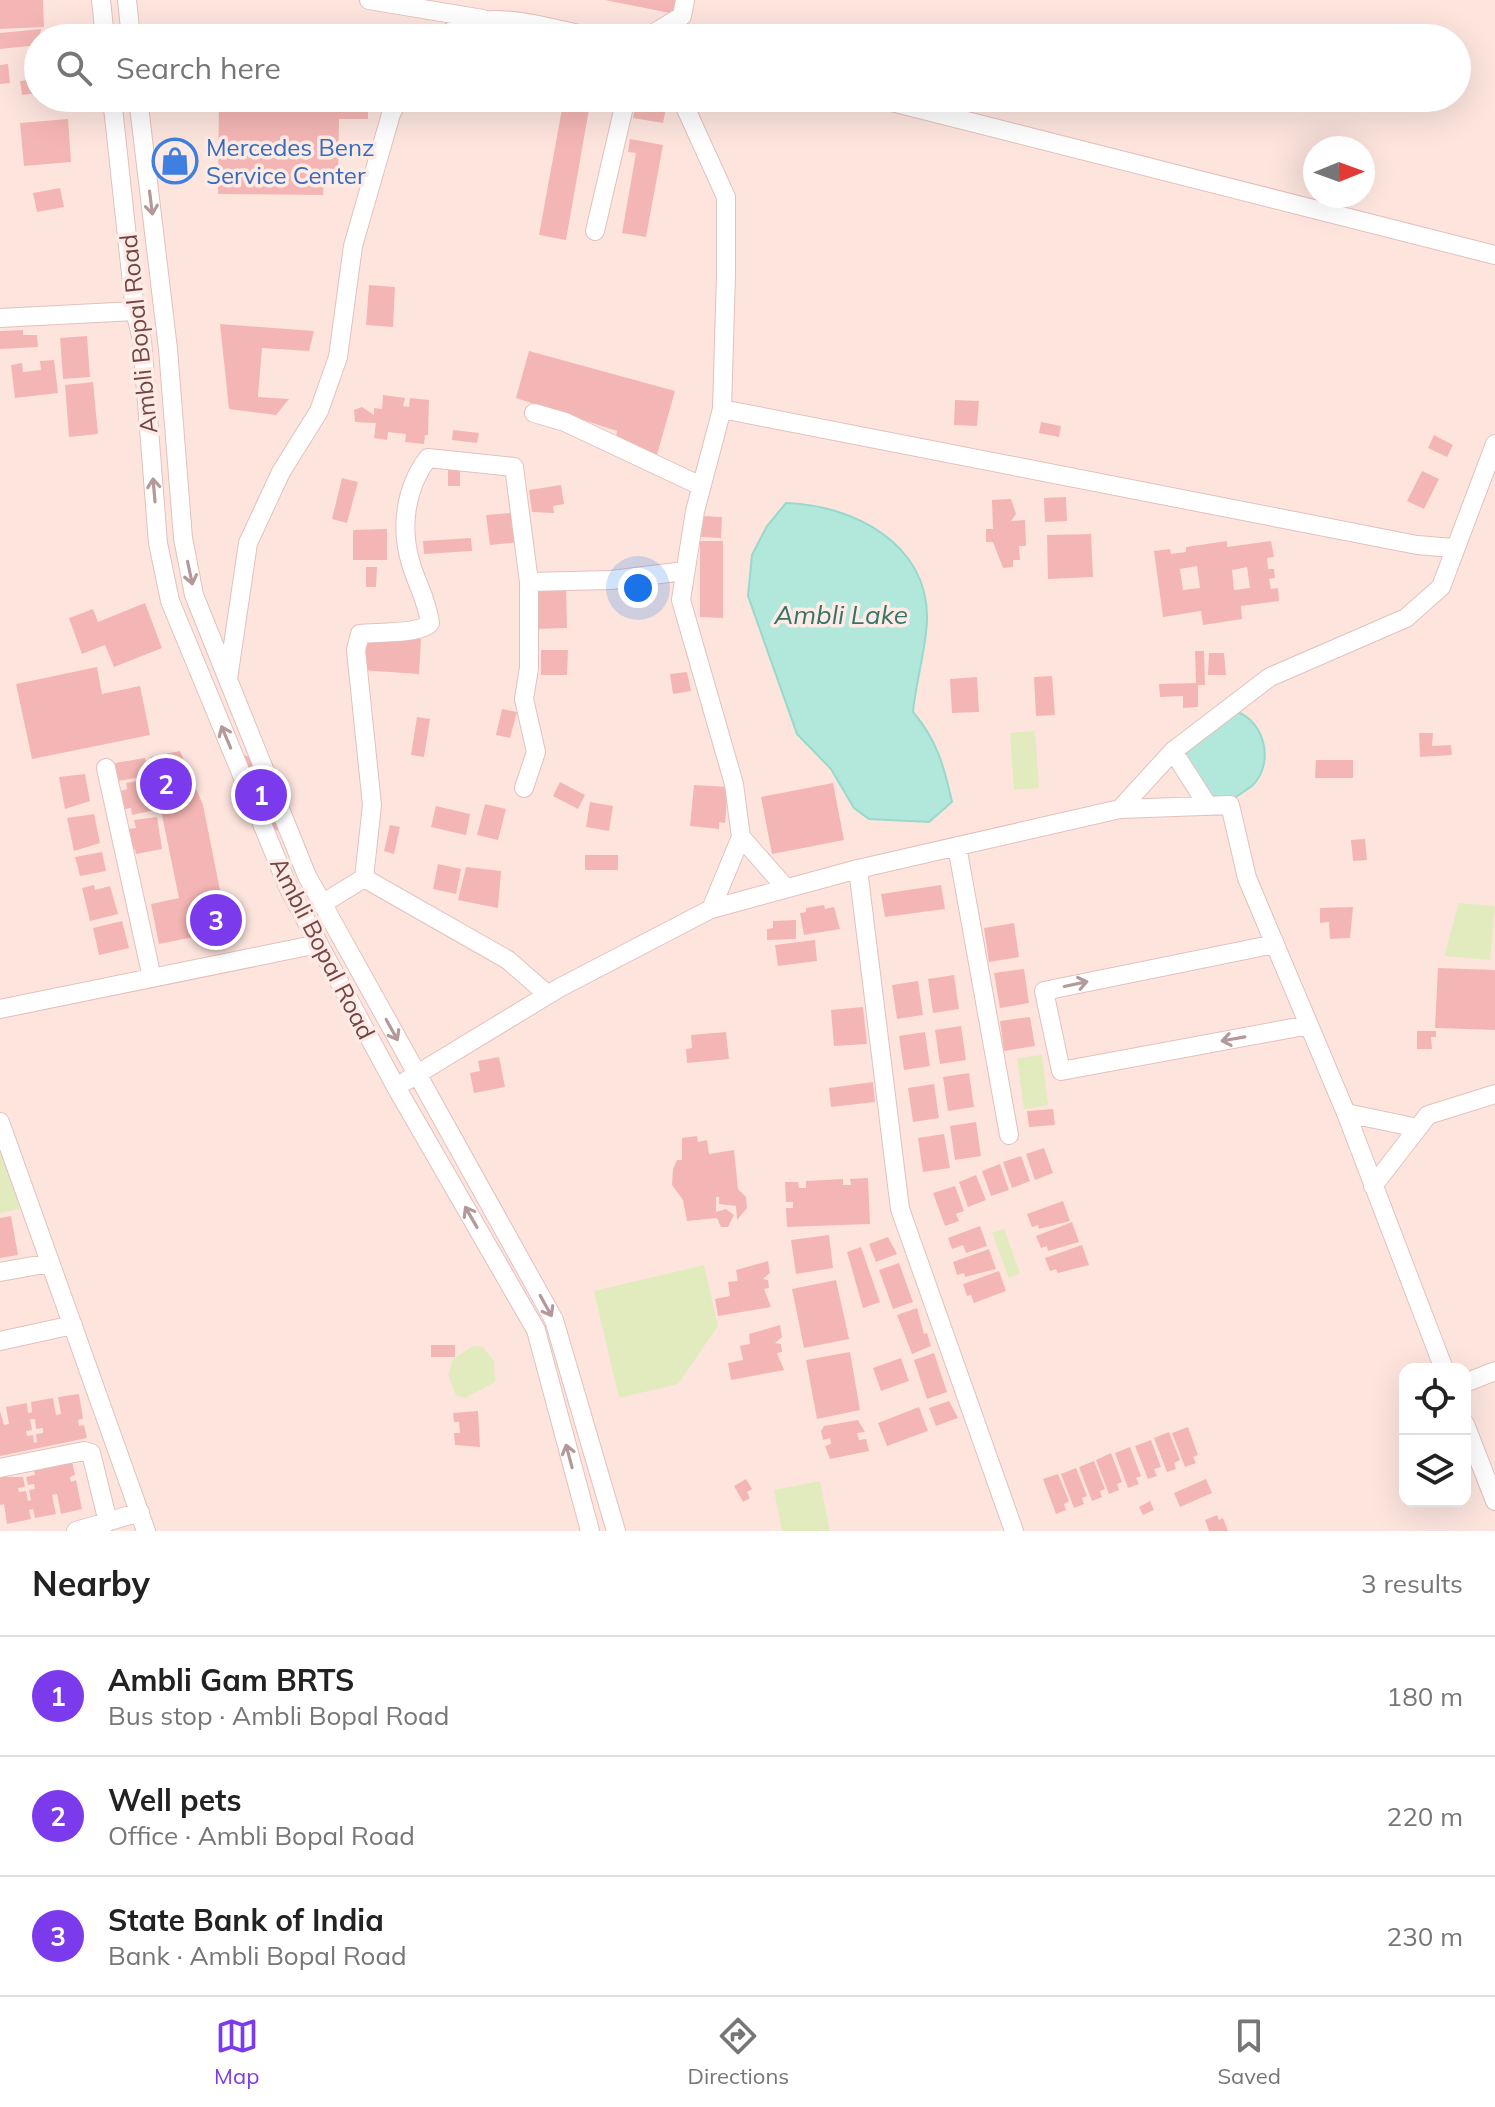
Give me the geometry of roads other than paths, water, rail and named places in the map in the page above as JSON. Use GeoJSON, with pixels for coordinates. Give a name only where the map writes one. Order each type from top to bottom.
{"type":"FeatureCollection","features":[{"type":"Feature","properties":{"kind":"street"},"geometry":{"type":"LineString","coordinates":[[101,0],[104,24]]}},
{"type":"Feature","properties":{"kind":"street"},"geometry":{"type":"LineString","coordinates":[[127,0],[130,24]]}},
{"type":"Feature","properties":{"kind":"street"},"geometry":{"type":"LineString","coordinates":[[369,0],[514,24]]}},
{"type":"Feature","properties":{"kind":"street"},"geometry":{"type":"LineString","coordinates":[[673,24],[682,16],[685,0]]}},
{"type":"Feature","properties":{"kind":"street"},"geometry":{"type":"LineString","coordinates":[[470,24],[485,19]]}},
{"type":"Feature","properties":{"kind":"street","name":"Ambli Bopal Road"},"geometry":{"type":"LineString","coordinates":[[114,112],[135,311],[142,340],[158,543],[170,601],[289,889],[396,1087],[536,1330],[590,1531]]}},
{"type":"Feature","properties":{"kind":"street","name":"Ambli Bopal Road"},"geometry":{"type":"LineString","coordinates":[[140,112],[168,349],[183,538],[194,595],[307,876],[554,1320],[616,1531]]}},
{"type":"Feature","properties":{"kind":"street"},"geometry":{"type":"LineString","coordinates":[[227,682],[248,543],[281,472],[319,411],[338,357],[353,246],[392,112]]}},
{"type":"Feature","properties":{"kind":"street"},"geometry":{"type":"LineString","coordinates":[[595,231],[623,112]]}},
{"type":"Feature","properties":{"kind":"street"},"geometry":{"type":"LineString","coordinates":[[687,112],[726,197],[722,409],[701,486],[681,600],[734,784],[741,837],[711,909]]}},
{"type":"Feature","properties":{"kind":"street"},"geometry":{"type":"LineString","coordinates":[[931,112],[1495,255]]}},
{"type":"Feature","properties":{"kind":"street"},"geometry":{"type":"LineString","coordinates":[[0,318],[135,311]]}},
{"type":"Feature","properties":{"kind":"street"},"geometry":{"type":"LineString","coordinates":[[722,409],[1402,542],[1453,548]]}},
{"type":"Feature","properties":{"kind":"street"},"geometry":{"type":"LineString","coordinates":[[534,413],[565,422],[701,486]]}},
{"type":"Feature","properties":{"kind":"street"},"geometry":{"type":"LineString","coordinates":[[1120,809],[1173,751],[1270,677],[1406,618],[1441,587],[1453,548],[1495,444]]}},
{"type":"Feature","properties":{"kind":"street"},"geometry":{"type":"LineString","coordinates":[[364,878],[372,805],[356,650],[360,634],[390,630],[418,631],[430,623],[426,597],[411,565],[404,519],[415,475],[428,458],[514,467],[529,582],[529,668],[524,699],[536,752],[524,788]]}},
{"type":"Feature","properties":{"kind":"street"},"geometry":{"type":"LineString","coordinates":[[529,582],[611,580],[685,571]]}},
{"type":"Feature","properties":{"kind":"street"},"geometry":{"type":"LineString","coordinates":[[1173,751],[1208,806]]}},
{"type":"Feature","properties":{"kind":"street"},"geometry":{"type":"LineString","coordinates":[[106,768],[152,978]]}},
{"type":"Feature","properties":{"kind":"street"},"geometry":{"type":"LineString","coordinates":[[396,1087],[548,995],[711,909],[858,869],[1120,809],[1230,805],[1247,878],[1346,1113],[1442,1363]]}},
{"type":"Feature","properties":{"kind":"street"},"geometry":{"type":"LineString","coordinates":[[741,837],[786,888]]}},
{"type":"Feature","properties":{"kind":"street"},"geometry":{"type":"LineString","coordinates":[[957,846],[1009,1135]]}},
{"type":"Feature","properties":{"kind":"street"},"geometry":{"type":"LineString","coordinates":[[858,869],[900,1209],[1014,1531]]}},
{"type":"Feature","properties":{"kind":"street"},"geometry":{"type":"LineString","coordinates":[[289,889],[307,876]]}},
{"type":"Feature","properties":{"kind":"street"},"geometry":{"type":"LineString","coordinates":[[322,904],[364,878]]}},
{"type":"Feature","properties":{"kind":"street"},"geometry":{"type":"LineString","coordinates":[[364,878],[508,960],[548,995]]}},
{"type":"Feature","properties":{"kind":"street"},"geometry":{"type":"LineString","coordinates":[[0,1009],[318,944]]}},
{"type":"Feature","properties":{"kind":"street"},"geometry":{"type":"LineString","coordinates":[[1275,944],[1044,991],[1061,1071],[1309,1025]]}},
{"type":"Feature","properties":{"kind":"street"},"geometry":{"type":"LineString","coordinates":[[1373,1186],[1428,1115],[1495,1094]]}},
{"type":"Feature","properties":{"kind":"street"},"geometry":{"type":"LineString","coordinates":[[1346,1113],[1418,1128]]}},
{"type":"Feature","properties":{"kind":"street"},"geometry":{"type":"LineString","coordinates":[[0,1122],[146,1531]]}},
{"type":"Feature","properties":{"kind":"street"},"geometry":{"type":"LineString","coordinates":[[0,1272],[50,1263]]}},
{"type":"Feature","properties":{"kind":"street"},"geometry":{"type":"LineString","coordinates":[[0,1341],[73,1325]]}},
{"type":"Feature","properties":{"kind":"street"},"geometry":{"type":"LineString","coordinates":[[1471,1381],[1495,1371]]}},
{"type":"Feature","properties":{"kind":"street"},"geometry":{"type":"LineString","coordinates":[[1469,1435],[1495,1501]]}},
{"type":"Feature","properties":{"kind":"street"},"geometry":{"type":"LineString","coordinates":[[0,1468],[84,1451],[91,1453],[108,1522]]}},
{"type":"Feature","properties":{"kind":"street"},"geometry":{"type":"LineString","coordinates":[[76,1531],[140,1512]]}},
{"type":"Feature","properties":{"kind":"water","name":"Ambli Lake"},"geometry":{"type":"Polygon","coordinates":[[[786,503],[836,511],[860,521],[882,533],[901,550],[915,570],[924,593],[927,620],[913,712],[938,754],[952,802],[929,822],[869,819],[854,808],[831,769],[797,734],[748,596],[752,555],[767,526],[786,503]]]}},
{"type":"Feature","properties":{"kind":"water"},"geometry":{"type":"Polygon","coordinates":[[[1230,710],[1250,720],[1258,729],[1265,752],[1260,775],[1253,785],[1232,800],[1204,794],[1186,768],[1186,744],[1230,710]]]}},
{"type":"Feature","properties":{"kind":"place","name":"Mercedes Benz Service Center"},"geometry":{"type":"Point","coordinates":[175,161]}},
{"type":"Feature","properties":{"kind":"place","name":"Well pets"},"geometry":{"type":"Point","coordinates":[166,784]}},
{"type":"Feature","properties":{"kind":"place","name":"Ambli Gam BRTS"},"geometry":{"type":"Point","coordinates":[261,795]}},
{"type":"Feature","properties":{"kind":"place","name":"State Bank of India"},"geometry":{"type":"Point","coordinates":[216,920]}}]}
